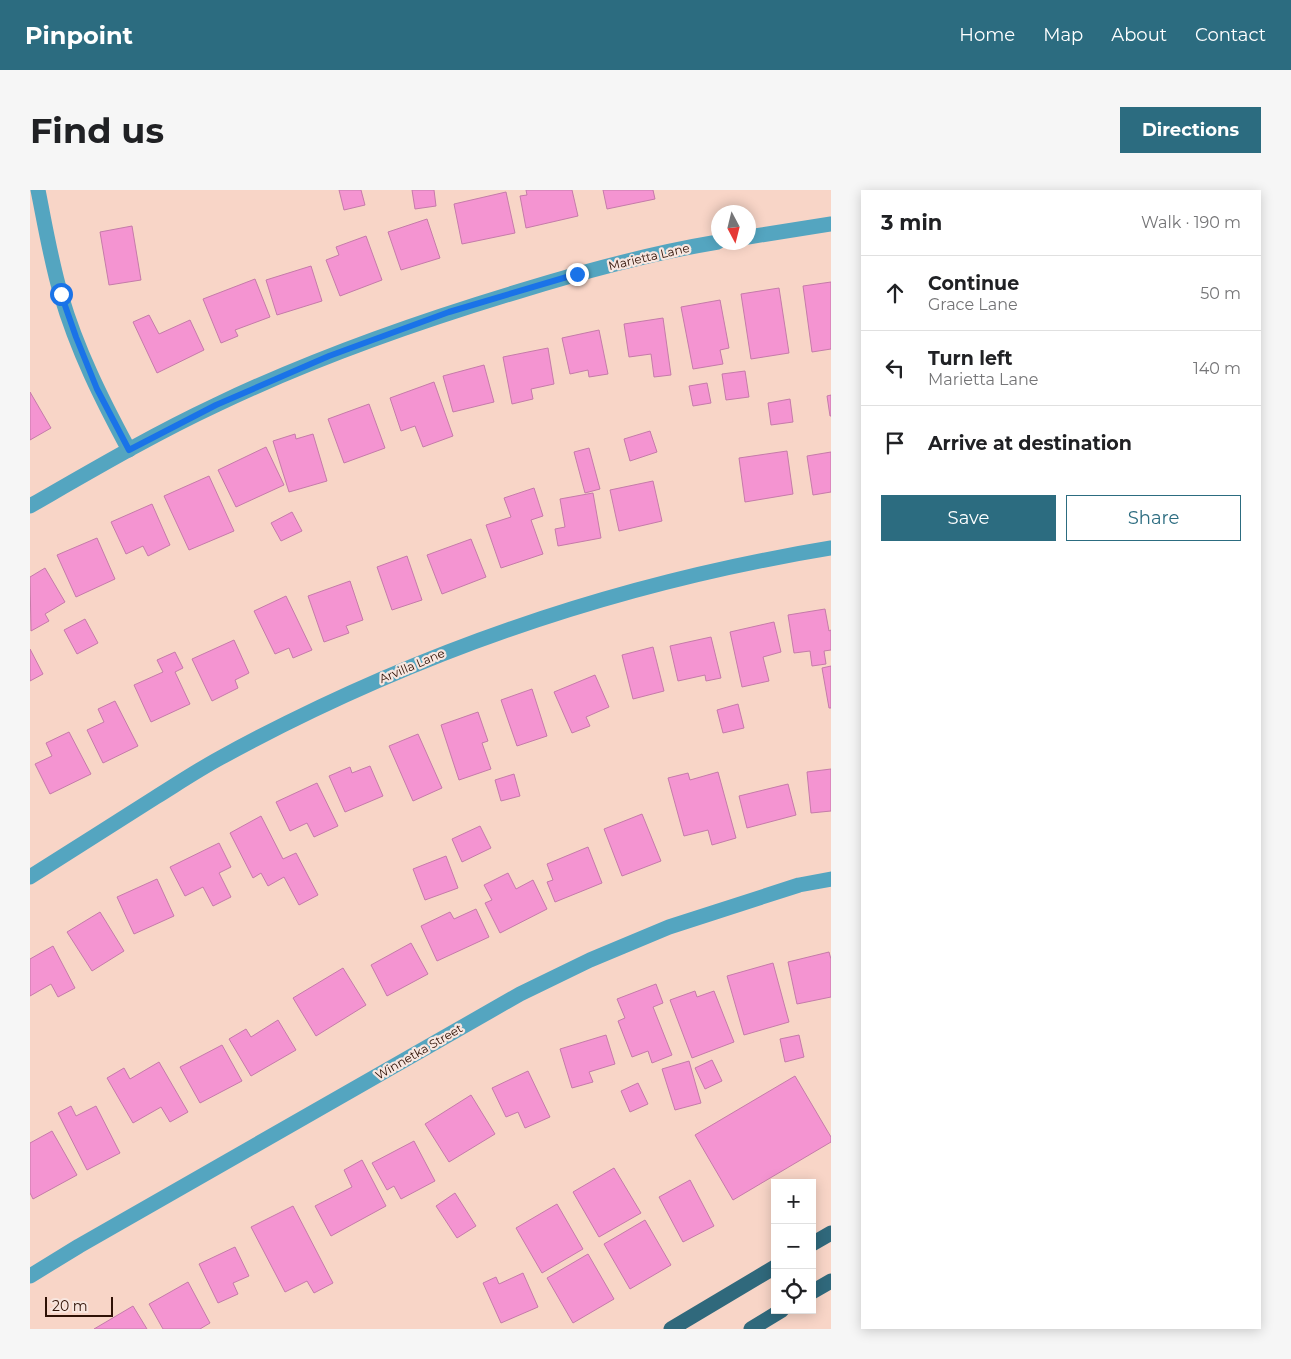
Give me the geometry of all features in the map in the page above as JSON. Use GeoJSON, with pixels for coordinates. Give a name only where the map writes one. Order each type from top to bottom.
{"type":"FeatureCollection","features":[{"type":"Feature","properties":{"kind":"main road"},"geometry":{"type":"LineString","coordinates":[[816,1242],[831,1233]]}},
{"type":"Feature","properties":{"kind":"main road"},"geometry":{"type":"LineString","coordinates":[[671,1329],[771,1268]]}},
{"type":"Feature","properties":{"kind":"main road"},"geometry":{"type":"LineString","coordinates":[[816,1290],[831,1281]]}},
{"type":"Feature","properties":{"kind":"main road"},"geometry":{"type":"LineString","coordinates":[[751,1329],[775,1314]]}},
{"type":"Feature","properties":{"kind":"street"},"geometry":{"type":"LineString","coordinates":[[38,190],[61,294],[76,337],[97,389],[129,450]]}},
{"type":"Feature","properties":{"kind":"street"},"geometry":{"type":"LineString","coordinates":[[756,236],[831,224]]}},
{"type":"Feature","properties":{"kind":"street","name":"Marietta Lane"},"geometry":{"type":"LineString","coordinates":[[30,506],[129,450],[216,405],[329,356],[449,312],[577,274],[711,243]]}},
{"type":"Feature","properties":{"kind":"street","name":"Arvilla Lane"},"geometry":{"type":"LineString","coordinates":[[30,877],[218,759],[323,704],[452,649],[603,599],[764,559],[831,548]]}},
{"type":"Feature","properties":{"kind":"street","name":"Winnetka Street"},"geometry":{"type":"LineString","coordinates":[[30,1276],[79,1246],[520,994],[590,960],[668,927],[799,885],[831,879]]}},
{"type":"Feature","properties":{"kind":"building"},"geometry":{"type":"Polygon","coordinates":[[[339,190],[361,190],[365,205],[344,210],[339,190]]]}},
{"type":"Feature","properties":{"kind":"building"},"geometry":{"type":"Polygon","coordinates":[[[412,190],[434,190],[436,206],[415,209],[412,190]]]}},
{"type":"Feature","properties":{"kind":"building"},"geometry":{"type":"Polygon","coordinates":[[[526,190],[572,190],[578,216],[526,228],[520,196],[527,195],[526,190]]]}},
{"type":"Feature","properties":{"kind":"building"},"geometry":{"type":"Polygon","coordinates":[[[603,190],[653,190],[655,199],[607,209],[603,190]]]}},
{"type":"Feature","properties":{"kind":"building"},"geometry":{"type":"Polygon","coordinates":[[[506,192],[515,233],[462,244],[454,204],[506,192]]]}},
{"type":"Feature","properties":{"kind":"building"},"geometry":{"type":"Polygon","coordinates":[[[427,219],[440,258],[401,270],[388,232],[427,219]]]}},
{"type":"Feature","properties":{"kind":"building"},"geometry":{"type":"Polygon","coordinates":[[[132,226],[141,280],[109,285],[100,232],[132,226]]]}},
{"type":"Feature","properties":{"kind":"building"},"geometry":{"type":"Polygon","coordinates":[[[366,236],[382,280],[340,296],[326,260],[339,255],[336,247],[366,236]]]}},
{"type":"Feature","properties":{"kind":"building"},"geometry":{"type":"Polygon","coordinates":[[[311,266],[322,301],[277,315],[266,280],[311,266]]]}},
{"type":"Feature","properties":{"kind":"building"},"geometry":{"type":"Polygon","coordinates":[[[255,279],[270,317],[235,330],[238,336],[221,343],[203,299],[255,279]]]}},
{"type":"Feature","properties":{"kind":"building"},"geometry":{"type":"Polygon","coordinates":[[[831,282],[831,349],[812,352],[803,286],[831,282]]]}},
{"type":"Feature","properties":{"kind":"building"},"geometry":{"type":"Polygon","coordinates":[[[779,288],[789,353],[751,359],[741,294],[779,288]]]}},
{"type":"Feature","properties":{"kind":"building"},"geometry":{"type":"Polygon","coordinates":[[[720,300],[729,348],[720,350],[723,364],[693,369],[681,307],[720,300]]]}},
{"type":"Feature","properties":{"kind":"building"},"geometry":{"type":"Polygon","coordinates":[[[149,315],[159,334],[190,320],[204,350],[157,373],[133,322],[149,315]]]}},
{"type":"Feature","properties":{"kind":"building"},"geometry":{"type":"Polygon","coordinates":[[[663,318],[671,375],[654,377],[651,354],[629,357],[624,324],[663,318]]]}},
{"type":"Feature","properties":{"kind":"building"},"geometry":{"type":"Polygon","coordinates":[[[599,330],[608,374],[589,377],[588,370],[570,374],[562,338],[599,330]]]}},
{"type":"Feature","properties":{"kind":"building"},"geometry":{"type":"Polygon","coordinates":[[[548,348],[554,384],[531,389],[533,399],[512,404],[503,357],[548,348]]]}},
{"type":"Feature","properties":{"kind":"building"},"geometry":{"type":"Polygon","coordinates":[[[484,365],[494,402],[453,412],[443,376],[484,365]]]}},
{"type":"Feature","properties":{"kind":"building"},"geometry":{"type":"Polygon","coordinates":[[[745,371],[749,397],[726,400],[722,374],[745,371]]]}},
{"type":"Feature","properties":{"kind":"building"},"geometry":{"type":"Polygon","coordinates":[[[434,382],[453,436],[423,447],[415,426],[401,431],[390,398],[434,382]]]}},
{"type":"Feature","properties":{"kind":"building"},"geometry":{"type":"Polygon","coordinates":[[[707,383],[711,403],[693,406],[689,386],[707,383]]]}},
{"type":"Feature","properties":{"kind":"building"},"geometry":{"type":"Polygon","coordinates":[[[30,392],[51,428],[30,440],[30,392]]]}},
{"type":"Feature","properties":{"kind":"building"},"geometry":{"type":"Polygon","coordinates":[[[831,395],[831,416],[830,416],[827,396],[831,395]]]}},
{"type":"Feature","properties":{"kind":"building"},"geometry":{"type":"Polygon","coordinates":[[[790,399],[793,422],[771,425],[768,403],[790,399]]]}},
{"type":"Feature","properties":{"kind":"building"},"geometry":{"type":"Polygon","coordinates":[[[369,404],[385,448],[344,463],[328,419],[369,404]]]}},
{"type":"Feature","properties":{"kind":"building"},"geometry":{"type":"Polygon","coordinates":[[[650,431],[657,452],[630,461],[624,439],[650,431]]]}},
{"type":"Feature","properties":{"kind":"building"},"geometry":{"type":"Polygon","coordinates":[[[295,434],[296,439],[313,434],[327,481],[289,492],[273,441],[295,434]]]}},
{"type":"Feature","properties":{"kind":"building"},"geometry":{"type":"Polygon","coordinates":[[[266,447],[284,485],[236,507],[218,470],[266,447]]]}},
{"type":"Feature","properties":{"kind":"building"},"geometry":{"type":"Polygon","coordinates":[[[589,448],[600,489],[585,493],[574,452],[589,448]]]}},
{"type":"Feature","properties":{"kind":"building"},"geometry":{"type":"Polygon","coordinates":[[[787,451],[793,494],[745,502],[739,458],[787,451]]]}},
{"type":"Feature","properties":{"kind":"building"},"geometry":{"type":"Polygon","coordinates":[[[831,452],[831,492],[813,495],[807,456],[831,452]]]}},
{"type":"Feature","properties":{"kind":"building"},"geometry":{"type":"Polygon","coordinates":[[[209,476],[234,531],[189,550],[164,496],[209,476]]]}},
{"type":"Feature","properties":{"kind":"building"},"geometry":{"type":"Polygon","coordinates":[[[653,481],[662,521],[619,531],[610,490],[653,481]]]}},
{"type":"Feature","properties":{"kind":"building"},"geometry":{"type":"Polygon","coordinates":[[[534,488],[543,516],[531,520],[543,554],[501,568],[486,525],[511,517],[504,498],[534,488]]]}},
{"type":"Feature","properties":{"kind":"building"},"geometry":{"type":"Polygon","coordinates":[[[593,493],[601,538],[558,546],[555,529],[565,527],[560,499],[593,493]]]}},
{"type":"Feature","properties":{"kind":"building"},"geometry":{"type":"Polygon","coordinates":[[[152,504],[170,545],[148,556],[143,546],[126,554],[111,522],[152,504]]]}},
{"type":"Feature","properties":{"kind":"building"},"geometry":{"type":"Polygon","coordinates":[[[292,512],[302,531],[281,541],[271,523],[292,512]]]}},
{"type":"Feature","properties":{"kind":"building"},"geometry":{"type":"Polygon","coordinates":[[[97,538],[115,579],[76,597],[57,555],[97,538]]]}},
{"type":"Feature","properties":{"kind":"building"},"geometry":{"type":"Polygon","coordinates":[[[471,539],[486,577],[442,594],[427,555],[471,539]]]}},
{"type":"Feature","properties":{"kind":"building"},"geometry":{"type":"Polygon","coordinates":[[[407,556],[422,600],[392,610],[377,567],[407,556]]]}},
{"type":"Feature","properties":{"kind":"building"},"geometry":{"type":"Polygon","coordinates":[[[45,568],[65,602],[45,614],[49,621],[31,631],[30,577],[45,568]]]}},
{"type":"Feature","properties":{"kind":"building"},"geometry":{"type":"Polygon","coordinates":[[[350,581],[363,620],[346,626],[349,633],[324,642],[308,596],[350,581]]]}},
{"type":"Feature","properties":{"kind":"building"},"geometry":{"type":"Polygon","coordinates":[[[286,596],[312,650],[293,658],[289,648],[275,654],[254,611],[286,596]]]}},
{"type":"Feature","properties":{"kind":"building"},"geometry":{"type":"Polygon","coordinates":[[[825,609],[829,631],[831,630],[831,650],[824,651],[826,664],[812,666],[810,651],[794,653],[788,615],[825,609]]]}},
{"type":"Feature","properties":{"kind":"building"},"geometry":{"type":"Polygon","coordinates":[[[85,619],[98,643],[77,654],[64,630],[85,619]]]}},
{"type":"Feature","properties":{"kind":"building"},"geometry":{"type":"Polygon","coordinates":[[[774,622],[781,652],[763,657],[769,681],[742,687],[730,632],[774,622]]]}},
{"type":"Feature","properties":{"kind":"building"},"geometry":{"type":"Polygon","coordinates":[[[711,637],[721,678],[706,681],[705,675],[678,681],[670,646],[711,637]]]}},
{"type":"Feature","properties":{"kind":"building"},"geometry":{"type":"Polygon","coordinates":[[[234,640],[249,673],[235,680],[238,688],[212,701],[192,659],[234,640]]]}},
{"type":"Feature","properties":{"kind":"building"},"geometry":{"type":"Polygon","coordinates":[[[653,647],[664,691],[633,699],[622,655],[653,647]]]}},
{"type":"Feature","properties":{"kind":"building"},"geometry":{"type":"Polygon","coordinates":[[[30,649],[43,674],[30,681],[30,649]]]}},
{"type":"Feature","properties":{"kind":"building"},"geometry":{"type":"Polygon","coordinates":[[[175,652],[183,668],[175,672],[190,704],[151,722],[134,685],[163,672],[157,660],[175,652]]]}},
{"type":"Feature","properties":{"kind":"building"},"geometry":{"type":"Polygon","coordinates":[[[831,666],[831,708],[829,708],[822,668],[831,666]]]}},
{"type":"Feature","properties":{"kind":"building"},"geometry":{"type":"Polygon","coordinates":[[[595,675],[609,707],[586,717],[590,726],[572,733],[554,692],[595,675]]]}},
{"type":"Feature","properties":{"kind":"building"},"geometry":{"type":"Polygon","coordinates":[[[532,689],[547,736],[517,746],[501,700],[532,689]]]}},
{"type":"Feature","properties":{"kind":"building"},"geometry":{"type":"Polygon","coordinates":[[[115,701],[138,746],[103,763],[87,730],[104,722],[98,709],[115,701]]]}},
{"type":"Feature","properties":{"kind":"building"},"geometry":{"type":"Polygon","coordinates":[[[738,704],[744,728],[723,733],[717,710],[738,704]]]}},
{"type":"Feature","properties":{"kind":"building"},"geometry":{"type":"Polygon","coordinates":[[[478,712],[488,741],[482,743],[491,769],[459,780],[441,725],[478,712]]]}},
{"type":"Feature","properties":{"kind":"building"},"geometry":{"type":"Polygon","coordinates":[[[69,732],[91,774],[50,794],[35,764],[52,756],[46,743],[69,732]]]}},
{"type":"Feature","properties":{"kind":"building"},"geometry":{"type":"Polygon","coordinates":[[[418,734],[442,788],[413,801],[389,746],[418,734]]]}},
{"type":"Feature","properties":{"kind":"building"},"geometry":{"type":"Polygon","coordinates":[[[370,766],[383,796],[345,812],[329,776],[350,767],[352,773],[370,766]]]}},
{"type":"Feature","properties":{"kind":"building"},"geometry":{"type":"Polygon","coordinates":[[[831,769],[831,811],[811,813],[807,772],[831,769]]]}},
{"type":"Feature","properties":{"kind":"building"},"geometry":{"type":"Polygon","coordinates":[[[718,772],[736,838],[712,845],[708,830],[684,836],[668,778],[688,773],[690,780],[718,772]]]}},
{"type":"Feature","properties":{"kind":"building"},"geometry":{"type":"Polygon","coordinates":[[[514,774],[520,796],[501,801],[495,780],[514,774]]]}},
{"type":"Feature","properties":{"kind":"building"},"geometry":{"type":"Polygon","coordinates":[[[317,783],[338,826],[314,837],[307,823],[290,831],[276,802],[317,783]]]}},
{"type":"Feature","properties":{"kind":"building"},"geometry":{"type":"Polygon","coordinates":[[[788,784],[796,815],[747,828],[739,796],[788,784]]]}},
{"type":"Feature","properties":{"kind":"building"},"geometry":{"type":"Polygon","coordinates":[[[642,814],[661,861],[622,876],[604,829],[642,814]]]}},
{"type":"Feature","properties":{"kind":"building"},"geometry":{"type":"Polygon","coordinates":[[[261,816],[283,859],[296,853],[318,895],[299,905],[284,877],[268,886],[261,873],[253,878],[230,833],[261,816]]]}},
{"type":"Feature","properties":{"kind":"building"},"geometry":{"type":"Polygon","coordinates":[[[480,826],[491,848],[462,862],[452,839],[480,826]]]}},
{"type":"Feature","properties":{"kind":"building"},"geometry":{"type":"Polygon","coordinates":[[[219,843],[231,867],[219,873],[231,897],[213,906],[203,887],[185,896],[170,867],[219,843]]]}},
{"type":"Feature","properties":{"kind":"building"},"geometry":{"type":"Polygon","coordinates":[[[588,847],[602,883],[555,902],[547,882],[553,880],[547,864],[588,847]]]}},
{"type":"Feature","properties":{"kind":"building"},"geometry":{"type":"Polygon","coordinates":[[[446,856],[458,888],[425,900],[413,869],[446,856]]]}},
{"type":"Feature","properties":{"kind":"building"},"geometry":{"type":"Polygon","coordinates":[[[508,873],[516,889],[533,880],[547,909],[500,933],[485,903],[492,900],[484,885],[508,873]]]}},
{"type":"Feature","properties":{"kind":"building"},"geometry":{"type":"Polygon","coordinates":[[[157,879],[174,916],[134,934],[117,897],[157,879]]]}},
{"type":"Feature","properties":{"kind":"building"},"geometry":{"type":"Polygon","coordinates":[[[476,909],[489,937],[437,961],[421,926],[450,912],[454,919],[476,909]]]}},
{"type":"Feature","properties":{"kind":"building"},"geometry":{"type":"Polygon","coordinates":[[[100,912],[124,951],[92,971],[67,932],[100,912]]]}},
{"type":"Feature","properties":{"kind":"building"},"geometry":{"type":"Polygon","coordinates":[[[411,943],[428,974],[387,996],[371,965],[411,943]]]}},
{"type":"Feature","properties":{"kind":"building"},"geometry":{"type":"Polygon","coordinates":[[[53,946],[75,988],[58,997],[51,984],[30,996],[30,959],[53,946]]]}},
{"type":"Feature","properties":{"kind":"building"},"geometry":{"type":"Polygon","coordinates":[[[829,952],[831,959],[831,997],[797,1004],[788,962],[829,952]]]}},
{"type":"Feature","properties":{"kind":"building"},"geometry":{"type":"Polygon","coordinates":[[[773,963],[789,1022],[744,1035],[727,976],[773,963]]]}},
{"type":"Feature","properties":{"kind":"building"},"geometry":{"type":"Polygon","coordinates":[[[343,968],[366,1005],[316,1036],[293,998],[343,968]]]}},
{"type":"Feature","properties":{"kind":"building"},"geometry":{"type":"Polygon","coordinates":[[[656,984],[663,1003],[653,1007],[672,1055],[652,1063],[648,1051],[632,1057],[618,1021],[625,1018],[617,999],[656,984]]]}},
{"type":"Feature","properties":{"kind":"building"},"geometry":{"type":"Polygon","coordinates":[[[695,991],[697,997],[714,991],[734,1042],[692,1058],[670,1000],[695,991]]]}},
{"type":"Feature","properties":{"kind":"building"},"geometry":{"type":"Polygon","coordinates":[[[278,1020],[296,1050],[251,1076],[229,1039],[246,1029],[251,1037],[278,1020]]]}},
{"type":"Feature","properties":{"kind":"building"},"geometry":{"type":"Polygon","coordinates":[[[606,1035],[615,1064],[589,1072],[593,1082],[572,1088],[560,1049],[606,1035]]]}},
{"type":"Feature","properties":{"kind":"building"},"geometry":{"type":"Polygon","coordinates":[[[799,1035],[804,1057],[785,1062],[780,1039],[799,1035]]]}},
{"type":"Feature","properties":{"kind":"building"},"geometry":{"type":"Polygon","coordinates":[[[222,1045],[242,1081],[200,1103],[180,1067],[222,1045]]]}},
{"type":"Feature","properties":{"kind":"building"},"geometry":{"type":"Polygon","coordinates":[[[712,1060],[722,1081],[705,1089],[695,1068],[712,1060]]]}},
{"type":"Feature","properties":{"kind":"building"},"geometry":{"type":"Polygon","coordinates":[[[689,1061],[701,1103],[675,1110],[662,1069],[689,1061]]]}},
{"type":"Feature","properties":{"kind":"building"},"geometry":{"type":"Polygon","coordinates":[[[159,1062],[188,1112],[170,1122],[161,1107],[133,1123],[107,1078],[124,1068],[130,1079],[159,1062]]]}},
{"type":"Feature","properties":{"kind":"building"},"geometry":{"type":"Polygon","coordinates":[[[528,1071],[550,1117],[525,1128],[518,1112],[506,1117],[492,1088],[528,1071]]]}},
{"type":"Feature","properties":{"kind":"building"},"geometry":{"type":"Polygon","coordinates":[[[795,1076],[831,1137],[831,1142],[733,1200],[695,1135],[795,1076]]]}},
{"type":"Feature","properties":{"kind":"building"},"geometry":{"type":"Polygon","coordinates":[[[638,1083],[648,1104],[630,1112],[621,1091],[638,1083]]]}},
{"type":"Feature","properties":{"kind":"building"},"geometry":{"type":"Polygon","coordinates":[[[471,1095],[495,1134],[449,1162],[425,1124],[471,1095]]]}},
{"type":"Feature","properties":{"kind":"building"},"geometry":{"type":"Polygon","coordinates":[[[71,1106],[76,1116],[96,1106],[120,1153],[87,1170],[58,1113],[71,1106]]]}},
{"type":"Feature","properties":{"kind":"building"},"geometry":{"type":"Polygon","coordinates":[[[52,1131],[77,1175],[33,1199],[30,1193],[30,1143],[52,1131]]]}},
{"type":"Feature","properties":{"kind":"building"},"geometry":{"type":"Polygon","coordinates":[[[414,1141],[435,1181],[401,1199],[394,1186],[387,1190],[372,1163],[414,1141]]]}},
{"type":"Feature","properties":{"kind":"building"},"geometry":{"type":"Polygon","coordinates":[[[362,1160],[386,1206],[331,1236],[315,1206],[352,1187],[344,1170],[362,1160]]]}},
{"type":"Feature","properties":{"kind":"building"},"geometry":{"type":"Polygon","coordinates":[[[614,1168],[641,1213],[599,1237],[573,1192],[614,1168]]]}},
{"type":"Feature","properties":{"kind":"building"},"geometry":{"type":"Polygon","coordinates":[[[690,1180],[714,1226],[683,1242],[659,1197],[690,1180]]]}},
{"type":"Feature","properties":{"kind":"building"},"geometry":{"type":"Polygon","coordinates":[[[455,1193],[476,1226],[457,1238],[436,1206],[455,1193]]]}},
{"type":"Feature","properties":{"kind":"building"},"geometry":{"type":"Polygon","coordinates":[[[557,1204],[583,1249],[542,1273],[516,1228],[557,1204]]]}},
{"type":"Feature","properties":{"kind":"building"},"geometry":{"type":"Polygon","coordinates":[[[293,1206],[333,1283],[314,1293],[307,1281],[285,1292],[251,1227],[293,1206]]]}},
{"type":"Feature","properties":{"kind":"building"},"geometry":{"type":"Polygon","coordinates":[[[645,1220],[671,1265],[630,1289],[604,1244],[645,1220]]]}},
{"type":"Feature","properties":{"kind":"building"},"geometry":{"type":"Polygon","coordinates":[[[235,1247],[249,1276],[233,1283],[238,1294],[218,1303],[199,1264],[235,1247]]]}},
{"type":"Feature","properties":{"kind":"building"},"geometry":{"type":"Polygon","coordinates":[[[588,1254],[614,1299],[573,1323],[547,1278],[588,1254]]]}},
{"type":"Feature","properties":{"kind":"building"},"geometry":{"type":"Polygon","coordinates":[[[523,1273],[538,1307],[501,1323],[483,1283],[496,1277],[499,1284],[523,1273]]]}},
{"type":"Feature","properties":{"kind":"building"},"geometry":{"type":"Polygon","coordinates":[[[188,1282],[210,1323],[200,1329],[163,1329],[149,1304],[188,1282]]]}},
{"type":"Feature","properties":{"kind":"building"},"geometry":{"type":"Polygon","coordinates":[[[133,1306],[147,1329],[94,1329],[133,1306]]]}},
{"type":"Feature","properties":{"kind":"route"},"geometry":{"type":"LineString","coordinates":[[61,294],[97,389],[129,450],[216,405],[329,356],[449,312],[577,274]]}}]}
